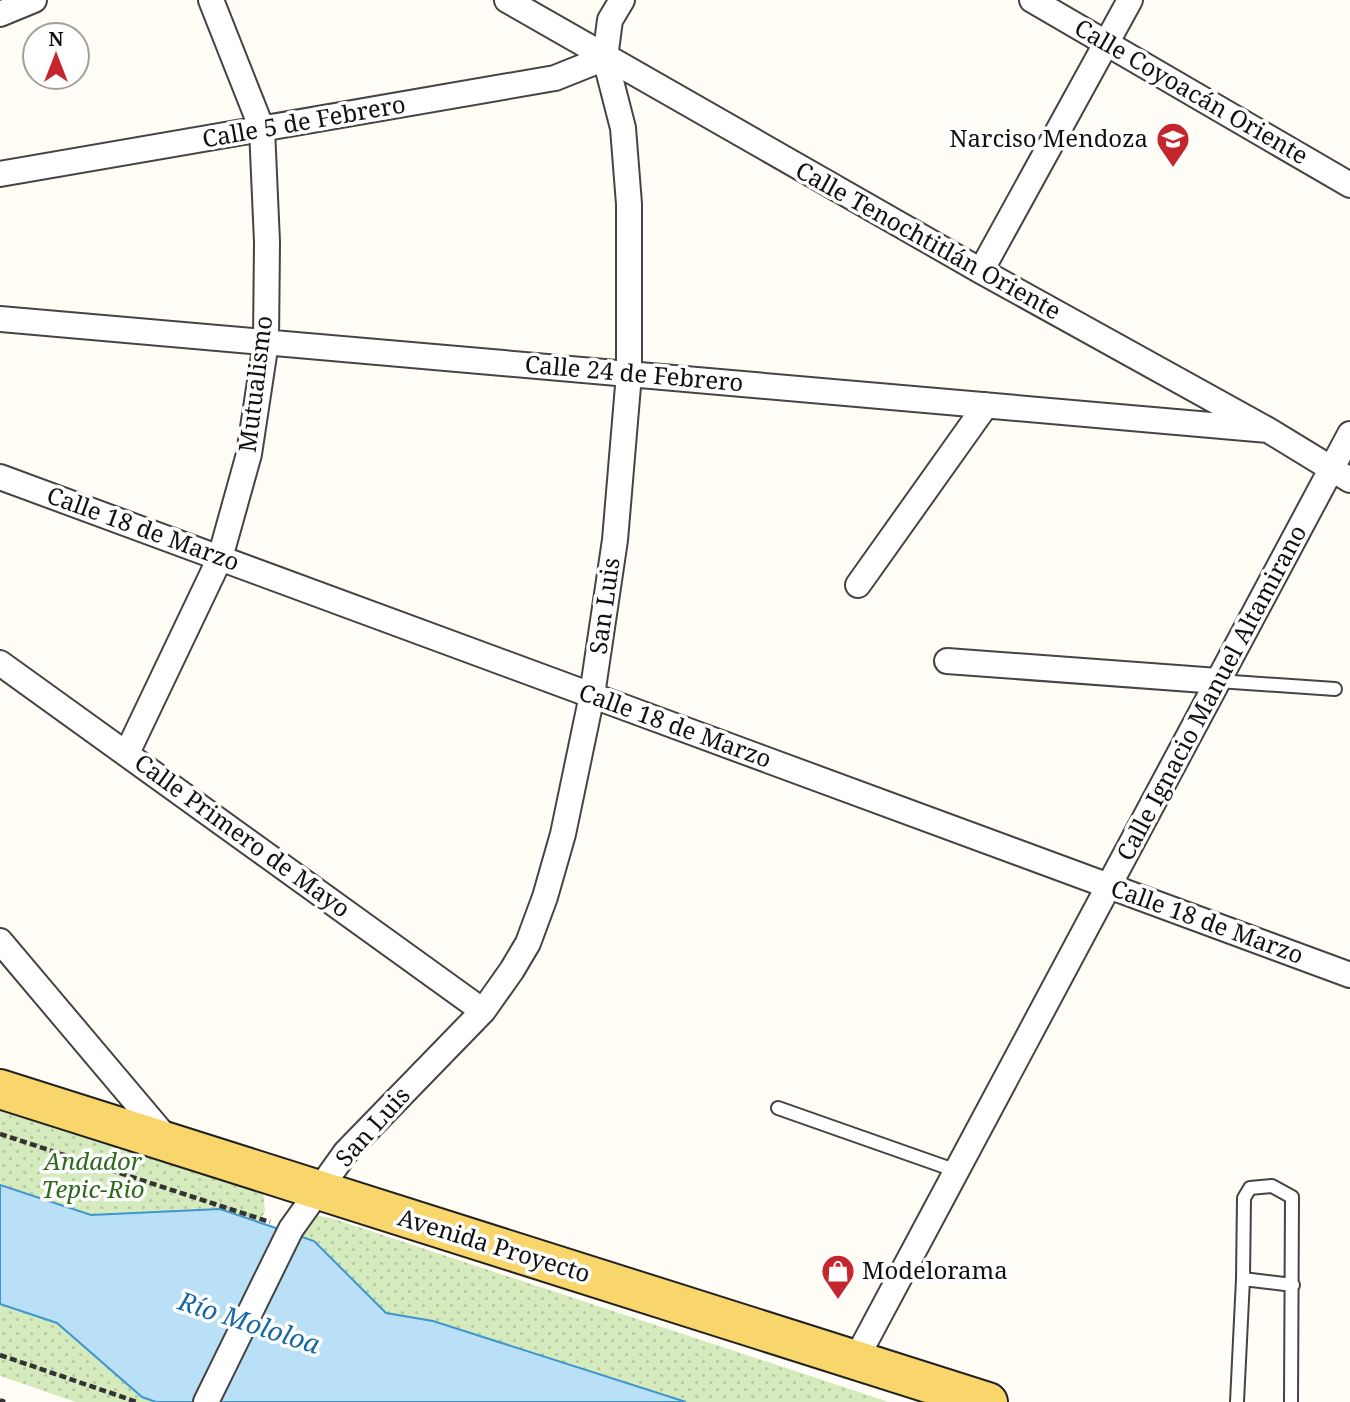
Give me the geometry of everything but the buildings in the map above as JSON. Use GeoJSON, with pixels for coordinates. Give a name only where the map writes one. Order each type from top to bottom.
{"type":"FeatureCollection","features":[{"type":"Feature","properties":{"kind":"main road","name":"Avenida Proyecto"},"geometry":{"type":"LineString","coordinates":[[0,1089],[318,1192],[988,1402]]}},
{"type":"Feature","properties":{"kind":"street"},"geometry":{"type":"LineString","coordinates":[[0,15],[34,0]]}},
{"type":"Feature","properties":{"kind":"street","name":"Mutualismo"},"geometry":{"type":"LineString","coordinates":[[127,753],[220,558],[249,454],[266,342],[267,242],[262,129],[211,0]]}},
{"type":"Feature","properties":{"kind":"street","name":"Calle Tenochtitlán Oriente"},"geometry":{"type":"LineString","coordinates":[[507,0],[981,271],[1268,430],[1340,475]]}},
{"type":"Feature","properties":{"kind":"street","name":"San Luis"},"geometry":{"type":"LineString","coordinates":[[206,1402],[291,1228],[346,1152],[483,1011],[528,943],[545,897],[563,834],[592,695],[614,540],[629,373],[629,204],[623,128],[606,58],[610,20],[622,0]]}},
{"type":"Feature","properties":{"kind":"street","name":"Calle Coyoacán Oriente"},"geometry":{"type":"LineString","coordinates":[[1032,0],[1350,185]]}},
{"type":"Feature","properties":{"kind":"street"},"geometry":{"type":"LineString","coordinates":[[981,271],[1130,0]]}},
{"type":"Feature","properties":{"kind":"street","name":"Calle 5 de Febrero"},"geometry":{"type":"LineString","coordinates":[[0,174],[555,78],[606,58]]}},
{"type":"Feature","properties":{"kind":"street","name":"Calle 24 de Febrero"},"geometry":{"type":"LineString","coordinates":[[0,318],[1268,430]]}},
{"type":"Feature","properties":{"kind":"street"},"geometry":{"type":"LineString","coordinates":[[858,585],[986,405]]}},
{"type":"Feature","properties":{"kind":"street","name":"Calle Ignacio Manuel Altamirano"},"geometry":{"type":"LineString","coordinates":[[856,1359],[1218,681],[1340,475],[1350,434]]}},
{"type":"Feature","properties":{"kind":"street","name":"Calle 18 de Marzo"},"geometry":{"type":"LineString","coordinates":[[0,477],[1350,975]]}},
{"type":"Feature","properties":{"kind":"street"},"geometry":{"type":"LineString","coordinates":[[947,661],[1218,681]]}},
{"type":"Feature","properties":{"kind":"street","name":"Calle Primero de Mayo"},"geometry":{"type":"LineString","coordinates":[[0,663],[483,1011]]}},
{"type":"Feature","properties":{"kind":"street"},"geometry":{"type":"LineString","coordinates":[[0,941],[170,1143]]}},
{"type":"Feature","properties":{"kind":"lane"},"geometry":{"type":"LineString","coordinates":[[1218,681],[1335,689]]}},
{"type":"Feature","properties":{"kind":"lane"},"geometry":{"type":"LineString","coordinates":[[778,1108],[957,1171]]}},
{"type":"Feature","properties":{"kind":"lane"},"geometry":{"type":"LineString","coordinates":[[1237,1402],[1244,1198],[1250,1188],[1272,1186],[1292,1197],[1291,1402]]}},
{"type":"Feature","properties":{"kind":"lane"},"geometry":{"type":"LineString","coordinates":[[1243,1279],[1293,1285]]}},
{"type":"Feature","properties":{"kind":"path"},"geometry":{"type":"LineString","coordinates":[[0,1134],[291,1228]]}},
{"type":"Feature","properties":{"kind":"path"},"geometry":{"type":"LineString","coordinates":[[0,1356],[137,1402]]}},
{"type":"Feature","properties":{"kind":"green space","name":"Andador Tepic-Rio"},"geometry":{"type":"Polygon","coordinates":[[[0,1108],[263,1189],[265,1211],[260,1222],[220,1209],[91,1215],[0,1185],[0,1108]]]}},
{"type":"Feature","properties":{"kind":"green space"},"geometry":{"type":"Polygon","coordinates":[[[308,1214],[331,1218],[889,1402],[686,1402],[433,1321],[386,1313],[315,1241],[292,1234],[308,1214]]]}},
{"type":"Feature","properties":{"kind":"green space"},"geometry":{"type":"Polygon","coordinates":[[[0,1304],[57,1323],[142,1396],[156,1402],[76,1402],[0,1376],[0,1304]]]}},
{"type":"Feature","properties":{"kind":"water","name":"Río Mololoa"},"geometry":{"type":"Polygon","coordinates":[[[0,1185],[91,1215],[220,1209],[314,1241],[386,1313],[433,1321],[686,1402],[156,1402],[142,1397],[57,1323],[0,1304],[0,1185]]]}},
{"type":"Feature","properties":{"kind":"place","name":"Narciso Mendoza"},"geometry":{"type":"Point","coordinates":[1173,169]}},
{"type":"Feature","properties":{"kind":"place","name":"Modelorama"},"geometry":{"type":"Point","coordinates":[838,1301]}}]}
